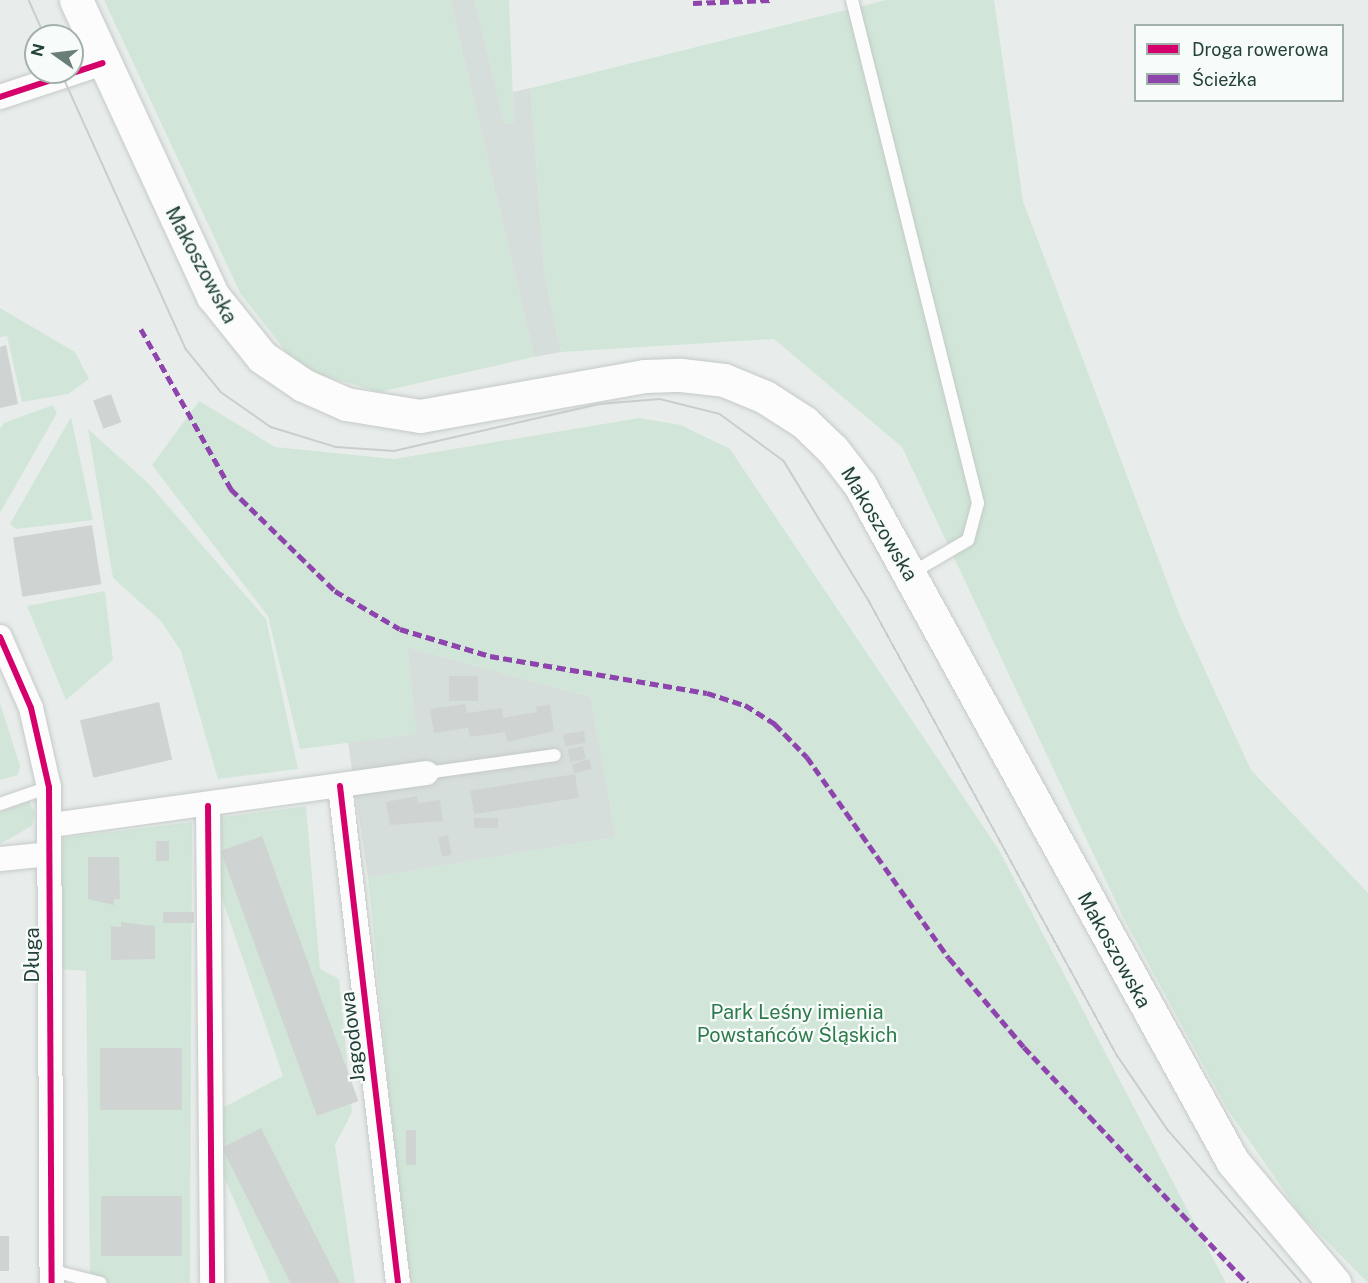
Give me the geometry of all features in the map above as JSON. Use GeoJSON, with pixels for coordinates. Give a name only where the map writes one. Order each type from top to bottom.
{"type":"FeatureCollection","features":[{"type":"Feature","properties":{"kind":"main road","name":"Makoszowska"},"geometry":{"type":"LineString","coordinates":[[76,0],[213,296],[262,357],[303,385],[346,404],[420,416],[644,376],[724,380],[804,422],[833,450],[860,485],[910,574],[1227,1153],[1334,1283]]}},
{"type":"Feature","properties":{"kind":"street"},"geometry":{"type":"LineString","coordinates":[[0,97],[104,63]]}},
{"type":"Feature","properties":{"kind":"street","name":"Długa"},"geometry":{"type":"LineString","coordinates":[[0,637],[31,708],[49,787],[52,825],[50,855],[52,1277]]}},
{"type":"Feature","properties":{"kind":"street"},"geometry":{"type":"LineString","coordinates":[[52,825],[208,806],[426,773]]}},
{"type":"Feature","properties":{"kind":"street","name":"Jagodowa"},"geometry":{"type":"LineString","coordinates":[[340,786],[398,1283]]}},
{"type":"Feature","properties":{"kind":"street"},"geometry":{"type":"LineString","coordinates":[[208,806],[212,1283]]}},
{"type":"Feature","properties":{"kind":"street"},"geometry":{"type":"LineString","coordinates":[[0,859],[50,855]]}},
{"type":"Feature","properties":{"kind":"lane"},"geometry":{"type":"LineString","coordinates":[[852,0],[978,503],[968,540],[910,574]]}},
{"type":"Feature","properties":{"kind":"lane"},"geometry":{"type":"LineString","coordinates":[[426,773],[555,755]]}},
{"type":"Feature","properties":{"kind":"lane"},"geometry":{"type":"LineString","coordinates":[[0,804],[49,787]]}},
{"type":"Feature","properties":{"kind":"lane"},"geometry":{"type":"LineString","coordinates":[[52,1277],[101,1283]]}},
{"type":"Feature","properties":{"kind":"shaded area"},"geometry":{"type":"Polygon","coordinates":[[[450,0],[475,0],[505,124],[514,122],[513,92],[531,88],[544,269],[561,352],[534,357],[450,0]]]}},
{"type":"Feature","properties":{"kind":"shaded area"},"geometry":{"type":"Polygon","coordinates":[[[407,647],[591,697],[616,837],[368,878],[348,742],[416,734],[407,647]]]}},
{"type":"Feature","properties":{"kind":"green space"},"geometry":{"type":"Polygon","coordinates":[[[104,0],[450,0],[534,357],[379,392],[318,374],[287,353],[240,293],[104,0]]]}},
{"type":"Feature","properties":{"kind":"green space"},"geometry":{"type":"Polygon","coordinates":[[[475,0],[509,0],[514,122],[505,124],[475,0]]]}},
{"type":"Feature","properties":{"kind":"green space"},"geometry":{"type":"Polygon","coordinates":[[[886,0],[994,0],[1023,201],[1180,616],[1251,770],[1368,893],[1368,1283],[1300,1214],[1226,1107],[1123,917],[902,447],[774,339],[561,352],[544,269],[531,88],[886,0]]]}},
{"type":"Feature","properties":{"kind":"green space"},"geometry":{"type":"Polygon","coordinates":[[[0,308],[75,352],[89,379],[68,394],[22,402],[7,336],[0,337],[0,308]]]}},
{"type":"Feature","properties":{"kind":"green space","name":"Park Leśny imienia Powstańców Śląskich"},"geometry":{"type":"Polygon","coordinates":[[[199,401],[275,447],[394,459],[639,418],[681,425],[730,449],[999,850],[1226,1283],[408,1283],[368,878],[616,837],[591,697],[407,647],[416,734],[300,749],[268,616],[152,465],[199,401]]]}},
{"type":"Feature","properties":{"kind":"green space"},"geometry":{"type":"Polygon","coordinates":[[[53,405],[57,413],[0,513],[0,429],[4,423],[53,405]]]}},
{"type":"Feature","properties":{"kind":"green space"},"geometry":{"type":"Polygon","coordinates":[[[71,417],[93,520],[16,529],[10,524],[71,417]]]}},
{"type":"Feature","properties":{"kind":"green space"},"geometry":{"type":"Polygon","coordinates":[[[88,429],[148,483],[266,619],[298,769],[218,779],[181,651],[161,621],[113,578],[88,429]]]}},
{"type":"Feature","properties":{"kind":"green space"},"geometry":{"type":"Polygon","coordinates":[[[105,591],[113,660],[66,700],[27,606],[105,591]]]}},
{"type":"Feature","properties":{"kind":"green space"},"geometry":{"type":"Polygon","coordinates":[[[0,703],[20,766],[18,775],[0,780],[0,703]]]}},
{"type":"Feature","properties":{"kind":"green space"},"geometry":{"type":"Polygon","coordinates":[[[29,801],[35,813],[32,826],[0,844],[0,812],[29,801]]]}},
{"type":"Feature","properties":{"kind":"green space"},"geometry":{"type":"Polygon","coordinates":[[[306,806],[320,969],[339,979],[352,1112],[335,1145],[355,1283],[270,1283],[214,1154],[215,1112],[283,1076],[211,866],[217,818],[306,806]]]}},
{"type":"Feature","properties":{"kind":"green space"},"geometry":{"type":"Polygon","coordinates":[[[192,822],[190,1283],[90,1283],[86,971],[60,969],[63,838],[192,822]]]}},
{"type":"Feature","properties":{"kind":"building"},"geometry":{"type":"Polygon","coordinates":[[[6,345],[18,404],[0,408],[0,347],[6,345]]]}},
{"type":"Feature","properties":{"kind":"building"},"geometry":{"type":"Polygon","coordinates":[[[111,394],[121,422],[103,429],[93,400],[111,394]]]}},
{"type":"Feature","properties":{"kind":"building"},"geometry":{"type":"Polygon","coordinates":[[[92,525],[101,584],[22,597],[13,538],[92,525]]]}},
{"type":"Feature","properties":{"kind":"building"},"geometry":{"type":"Polygon","coordinates":[[[449,676],[478,676],[478,701],[449,701],[449,676]]]}},
{"type":"Feature","properties":{"kind":"building"},"geometry":{"type":"Polygon","coordinates":[[[159,702],[172,759],[93,778],[80,720],[159,702]]]}},
{"type":"Feature","properties":{"kind":"building"},"geometry":{"type":"Polygon","coordinates":[[[465,704],[467,713],[502,708],[503,718],[537,712],[536,707],[550,704],[554,731],[507,742],[505,732],[470,737],[468,728],[434,733],[430,709],[465,704]]]}},
{"type":"Feature","properties":{"kind":"building"},"geometry":{"type":"Polygon","coordinates":[[[584,731],[586,743],[565,746],[563,734],[584,731]]]}},
{"type":"Feature","properties":{"kind":"building"},"geometry":{"type":"Polygon","coordinates":[[[583,746],[586,759],[570,762],[567,750],[583,746]]]}},
{"type":"Feature","properties":{"kind":"building"},"geometry":{"type":"Polygon","coordinates":[[[589,759],[592,769],[575,774],[572,764],[589,759]]]}},
{"type":"Feature","properties":{"kind":"building"},"geometry":{"type":"Polygon","coordinates":[[[575,774],[579,798],[474,814],[470,791],[575,774]]]}},
{"type":"Feature","properties":{"kind":"building"},"geometry":{"type":"Polygon","coordinates":[[[417,796],[418,803],[440,800],[443,821],[390,825],[386,802],[417,796]]]}},
{"type":"Feature","properties":{"kind":"building"},"geometry":{"type":"Polygon","coordinates":[[[474,818],[498,818],[498,828],[474,828],[474,818]]]}},
{"type":"Feature","properties":{"kind":"building"},"geometry":{"type":"Polygon","coordinates":[[[448,835],[452,855],[442,857],[438,837],[448,835]]]}},
{"type":"Feature","properties":{"kind":"building"},"geometry":{"type":"Polygon","coordinates":[[[262,836],[358,1101],[317,1116],[221,851],[262,836]]]}},
{"type":"Feature","properties":{"kind":"building"},"geometry":{"type":"Polygon","coordinates":[[[156,841],[169,841],[169,861],[156,861],[156,841]]]}},
{"type":"Feature","properties":{"kind":"building"},"geometry":{"type":"Polygon","coordinates":[[[88,857],[119,857],[120,899],[114,899],[114,905],[88,899],[88,857]]]}},
{"type":"Feature","properties":{"kind":"building"},"geometry":{"type":"Polygon","coordinates":[[[163,912],[194,912],[194,923],[163,923],[163,912]]]}},
{"type":"Feature","properties":{"kind":"building"},"geometry":{"type":"Polygon","coordinates":[[[121,922],[155,926],[155,959],[111,960],[111,926],[121,927],[121,922]]]}},
{"type":"Feature","properties":{"kind":"building"},"geometry":{"type":"Polygon","coordinates":[[[100,1048],[182,1048],[182,1110],[100,1110],[100,1048]]]}},
{"type":"Feature","properties":{"kind":"building"},"geometry":{"type":"Polygon","coordinates":[[[261,1128],[340,1283],[291,1283],[222,1148],[261,1128]]]}},
{"type":"Feature","properties":{"kind":"building"},"geometry":{"type":"Polygon","coordinates":[[[406,1130],[416,1130],[416,1165],[406,1165],[406,1130]]]}},
{"type":"Feature","properties":{"kind":"building"},"geometry":{"type":"Polygon","coordinates":[[[101,1196],[182,1196],[182,1256],[101,1256],[101,1196]]]}},
{"type":"Feature","properties":{"kind":"building"},"geometry":{"type":"Polygon","coordinates":[[[0,1236],[9,1236],[9,1271],[0,1271],[0,1236]]]}},
{"type":"Feature","properties":{"kind":"tram line"},"geometry":{"type":"LineString","coordinates":[[29,0],[40,24]]}},
{"type":"Feature","properties":{"kind":"tram line"},"geometry":{"type":"LineString","coordinates":[[66,84],[186,349],[221,392],[271,427],[336,447],[394,451],[599,404],[660,399],[720,414],[784,461],[868,599],[1117,1055],[1168,1130],[1302,1283]]}},
{"type":"Feature","properties":{"kind":"marked path"},"geometry":{"type":"LineString","coordinates":[[693,3],[772,0]]}},
{"type":"Feature","properties":{"kind":"marked path"},"geometry":{"type":"LineString","coordinates":[[141,329],[231,489],[335,591],[400,629],[490,656],[707,693],[745,705],[775,724],[807,757],[949,958],[1024,1047],[1247,1283]]}},
{"type":"Feature","properties":{"kind":"cycle path"},"geometry":{"type":"LineString","coordinates":[[0,97],[103,63]]}},
{"type":"Feature","properties":{"kind":"cycle path"},"geometry":{"type":"LineString","coordinates":[[0,637],[31,708],[49,787],[52,1283]]}},
{"type":"Feature","properties":{"kind":"cycle path"},"geometry":{"type":"LineString","coordinates":[[340,786],[398,1283]]}},
{"type":"Feature","properties":{"kind":"cycle path"},"geometry":{"type":"LineString","coordinates":[[208,806],[212,1283]]}}]}
